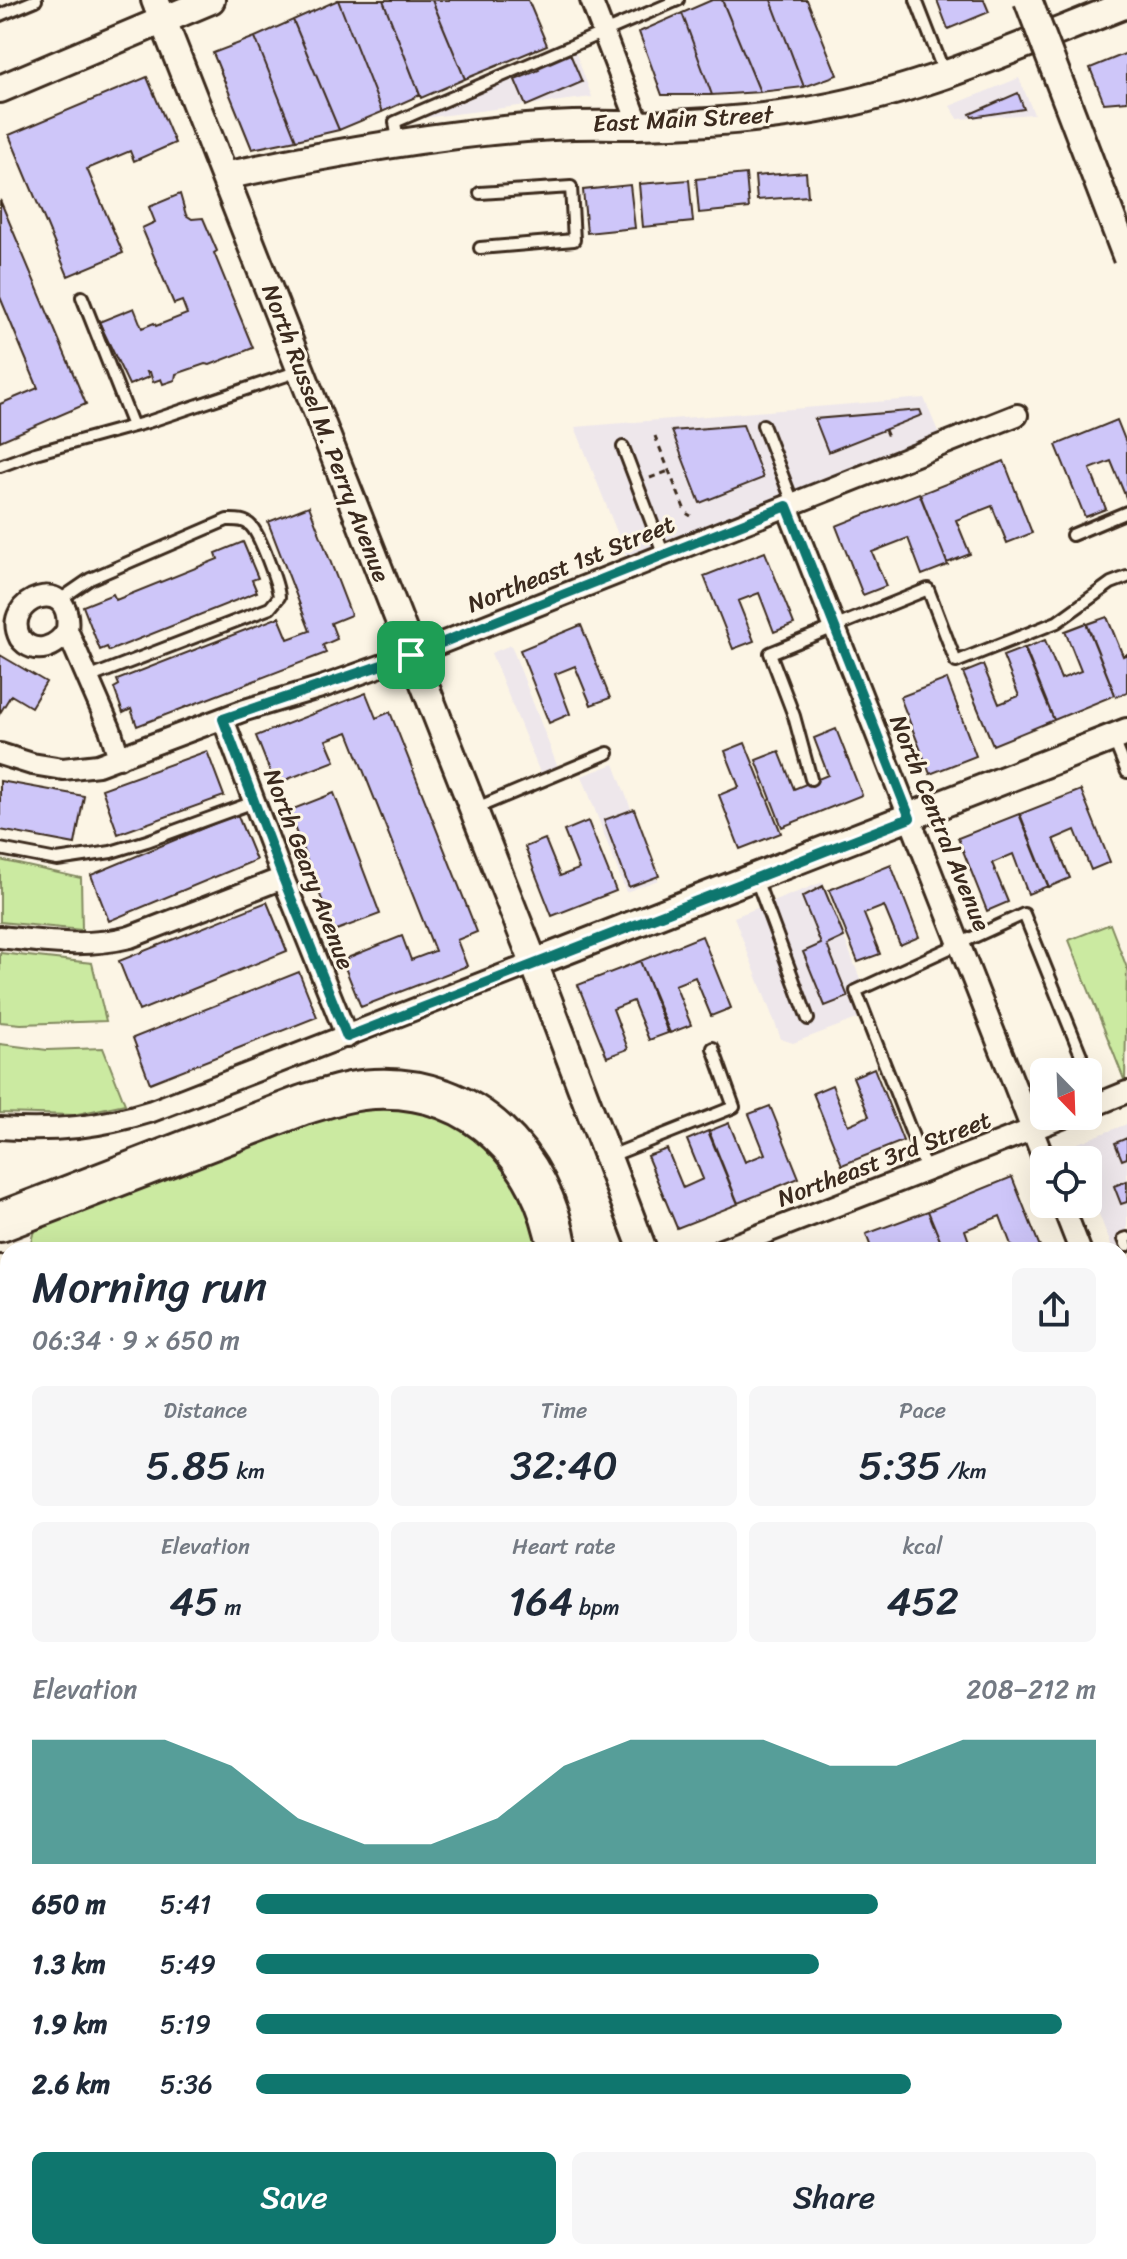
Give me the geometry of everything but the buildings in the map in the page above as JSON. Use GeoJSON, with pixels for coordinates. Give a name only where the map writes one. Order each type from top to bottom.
{"type":"FeatureCollection","features":[{"type":"Feature","properties":{"kind":"highway"},"geometry":{"type":"LineString","coordinates":[[0,1222],[303,1105],[343,1093],[393,1089],[433,1096],[457,1105],[496,1130],[533,1172],[545,1199],[556,1242]]}},
{"type":"Feature","properties":{"kind":"street"},"geometry":{"type":"LineString","coordinates":[[0,89],[158,10],[211,0]]}},
{"type":"Feature","properties":{"kind":"street"},"geometry":{"type":"LineString","coordinates":[[591,0],[639,125]]}},
{"type":"Feature","properties":{"kind":"street"},"geometry":{"type":"LineString","coordinates":[[1028,0],[1127,258]]}},
{"type":"Feature","properties":{"kind":"street","name":"East Main Street"},"geometry":{"type":"LineString","coordinates":[[225,176],[315,156],[481,131],[558,125],[720,122],[803,112],[859,100],[944,74],[1127,4]]}},
{"type":"Feature","properties":{"kind":"street","name":"North Russel M. Perry Avenue"},"geometry":{"type":"LineString","coordinates":[[158,10],[534,963],[640,1242]]}},
{"type":"Feature","properties":{"kind":"street","name":"Northeast 1st Street"},"geometry":{"type":"LineString","coordinates":[[0,754],[63,769],[98,765],[119,758],[411,655],[1017,415]]}},
{"type":"Feature","properties":{"kind":"street","name":"North Central Avenue"},"geometry":{"type":"LineString","coordinates":[[790,505],[1030,1125]]}},
{"type":"Feature","properties":{"kind":"street"},"geometry":{"type":"LineString","coordinates":[[34,596],[46,596],[58,601],[64,608],[67,630],[53,646],[43,649],[27,645],[15,627],[16,615],[22,604],[34,596]]}},
{"type":"Feature","properties":{"kind":"street"},"geometry":{"type":"LineString","coordinates":[[67,630],[119,758]]}},
{"type":"Feature","properties":{"kind":"street","name":"North Geary Avenue"},"geometry":{"type":"LineString","coordinates":[[223,719],[347,1037]]}},
{"type":"Feature","properties":{"kind":"street"},"geometry":{"type":"LineString","coordinates":[[0,1128],[59,1130],[122,1121],[192,1097],[1120,735]]}},
{"type":"Feature","properties":{"kind":"street"},"geometry":{"type":"LineString","coordinates":[[0,937],[75,945],[104,943],[130,937],[283,878]]}},
{"type":"Feature","properties":{"kind":"street"},"geometry":{"type":"LineString","coordinates":[[1102,1102],[1127,1092]]}},
{"type":"Feature","properties":{"kind":"street","name":"North Central Avenue"},"geometry":{"type":"LineString","coordinates":[[1032,1130],[1038,1146]]}},
{"type":"Feature","properties":{"kind":"street","name":"Northeast 3rd Street"},"geometry":{"type":"LineString","coordinates":[[742,1242],[1032,1130]]}},
{"type":"Feature","properties":{"kind":"street"},"geometry":{"type":"LineString","coordinates":[[1067,1218],[1077,1242]]}},
{"type":"Feature","properties":{"kind":"lane"},"geometry":{"type":"LineString","coordinates":[[0,15],[36,0]]}},
{"type":"Feature","properties":{"kind":"lane"},"geometry":{"type":"LineString","coordinates":[[398,143],[395,122],[678,0]]}},
{"type":"Feature","properties":{"kind":"lane"},"geometry":{"type":"LineString","coordinates":[[916,0],[944,74]]}},
{"type":"Feature","properties":{"kind":"lane"},"geometry":{"type":"LineString","coordinates":[[480,193],[571,187],[574,240],[480,248]]}},
{"type":"Feature","properties":{"kind":"lane"},"geometry":{"type":"LineString","coordinates":[[82,297],[133,426]]}},
{"type":"Feature","properties":{"kind":"lane"},"geometry":{"type":"LineString","coordinates":[[0,466],[301,370]]}},
{"type":"Feature","properties":{"kind":"lane"},"geometry":{"type":"LineString","coordinates":[[763,425],[790,505]]}},
{"type":"Feature","properties":{"kind":"lane"},"geometry":{"type":"LineString","coordinates":[[623,447],[664,555]]}},
{"type":"Feature","properties":{"kind":"lane"},"geometry":{"type":"LineString","coordinates":[[1072,535],[1127,512]]}},
{"type":"Feature","properties":{"kind":"lane"},"geometry":{"type":"LineString","coordinates":[[58,601],[90,579],[227,520],[240,520],[252,526],[278,583],[279,597],[270,608],[88,678]]}},
{"type":"Feature","properties":{"kind":"lane"},"geometry":{"type":"LineString","coordinates":[[811,779],[794,716],[770,653],[928,589],[956,662],[1057,622],[1111,583],[1127,577]]}},
{"type":"Feature","properties":{"kind":"lane"},"geometry":{"type":"LineString","coordinates":[[1120,735],[1127,772]]}},
{"type":"Feature","properties":{"kind":"lane"},"geometry":{"type":"LineString","coordinates":[[473,810],[608,753]]}},
{"type":"Feature","properties":{"kind":"lane"},"geometry":{"type":"LineString","coordinates":[[0,849],[57,860],[111,852],[254,802]]}},
{"type":"Feature","properties":{"kind":"lane"},"geometry":{"type":"LineString","coordinates":[[756,877],[808,1019]]}},
{"type":"Feature","properties":{"kind":"lane"},"geometry":{"type":"LineString","coordinates":[[926,1170],[856,991],[1024,914],[1081,1055]]}},
{"type":"Feature","properties":{"kind":"lane"},"geometry":{"type":"LineString","coordinates":[[607,1157],[734,1107],[713,1048]]}},
{"type":"Feature","properties":{"kind":"path"},"geometry":{"type":"LineString","coordinates":[[885,430],[888,437]]}},
{"type":"Feature","properties":{"kind":"path"},"geometry":{"type":"LineString","coordinates":[[655,436],[686,513],[691,516]]}},
{"type":"Feature","properties":{"kind":"path"},"geometry":{"type":"LineString","coordinates":[[637,483],[669,471]]}},
{"type":"Feature","properties":{"kind":"shaded area"},"geometry":{"type":"Polygon","coordinates":[[[575,51],[592,97],[423,118],[575,51]]]}},
{"type":"Feature","properties":{"kind":"shaded area"},"geometry":{"type":"Polygon","coordinates":[[[1019,78],[1034,114],[958,119],[950,106],[1019,78]]]}},
{"type":"Feature","properties":{"kind":"shaded area"},"geometry":{"type":"Polygon","coordinates":[[[924,398],[939,434],[627,557],[575,427],[924,398]]]}},
{"type":"Feature","properties":{"kind":"shaded area"},"geometry":{"type":"Polygon","coordinates":[[[511,645],[558,768],[541,775],[491,653],[511,645]]]}},
{"type":"Feature","properties":{"kind":"shaded area"},"geometry":{"type":"Polygon","coordinates":[[[614,764],[658,880],[626,892],[582,776],[614,764]]]}},
{"type":"Feature","properties":{"kind":"shaded area"},"geometry":{"type":"Polygon","coordinates":[[[823,882],[873,1013],[793,1043],[781,1039],[734,917],[823,882]]]}},
{"type":"Feature","properties":{"kind":"shaded area"},"geometry":{"type":"Polygon","coordinates":[[[1127,1124],[1127,1242],[1110,1242],[1100,1218],[1102,1146],[1073,1146],[1127,1124]]]}},
{"type":"Feature","properties":{"kind":"green space"},"geometry":{"type":"Polygon","coordinates":[[[0,860],[81,878],[82,930],[0,922],[0,860]]]}},
{"type":"Feature","properties":{"kind":"green space"},"geometry":{"type":"Polygon","coordinates":[[[1110,924],[1127,968],[1125,1082],[1069,940],[1110,924]]]}},
{"type":"Feature","properties":{"kind":"green space"},"geometry":{"type":"Polygon","coordinates":[[[0,953],[92,963],[106,1021],[0,1022],[0,953]]]}},
{"type":"Feature","properties":{"kind":"green space"},"geometry":{"type":"Polygon","coordinates":[[[0,1044],[47,1050],[103,1048],[125,1104],[73,1115],[0,1113],[0,1044]]]}},
{"type":"Feature","properties":{"kind":"green space"},"geometry":{"type":"Polygon","coordinates":[[[349,1101],[440,1109],[515,1165],[545,1242],[31,1242],[36,1222],[349,1101]]]}},
{"type":"Feature","properties":{"kind":"route"},"geometry":{"type":"LineString","coordinates":[[787,506],[910,818],[347,1037],[223,719],[411,655],[787,506]]}}]}
